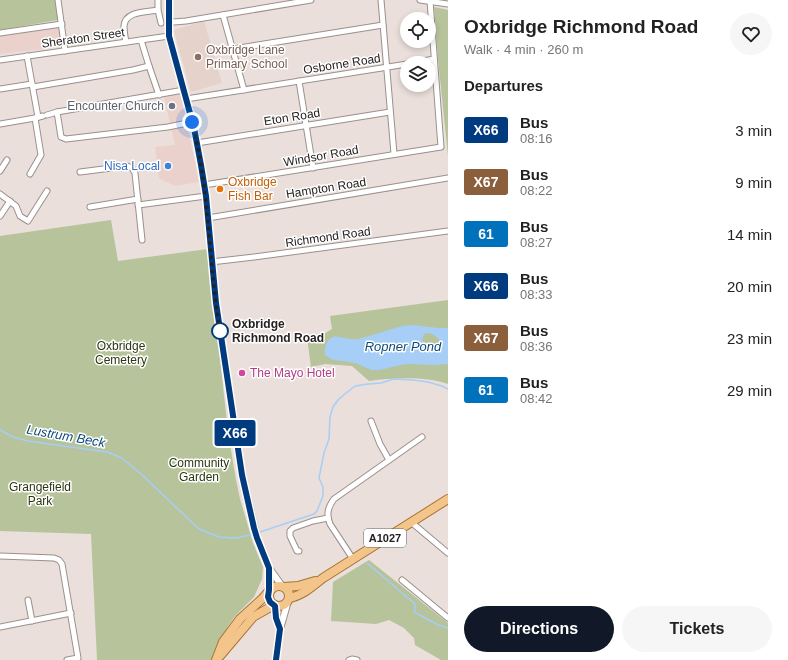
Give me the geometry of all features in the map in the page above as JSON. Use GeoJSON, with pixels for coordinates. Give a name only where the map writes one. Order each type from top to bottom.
{"type":"FeatureCollection","features":[{"type":"Feature","properties":{"kind":"main road","name":"A1027"},"geometry":{"type":"LineString","coordinates":[[216,660],[253,617],[274,605],[282,606],[288,600],[310,588],[323,578],[448,499]]}},
{"type":"Feature","properties":{"kind":"main road","name":"A1027"},"geometry":{"type":"LineString","coordinates":[[216,660],[223,642],[240,619],[262,600],[273,587],[277,585],[298,586],[323,578]]}},
{"type":"Feature","properties":{"kind":"main road"},"geometry":{"type":"LineString","coordinates":[[283,586],[288,592],[288,600]]}},
{"type":"Feature","properties":{"kind":"main road"},"geometry":{"type":"LineString","coordinates":[[269,591],[268,597],[270,602],[274,605]]}},
{"type":"Feature","properties":{"kind":"street"},"geometry":{"type":"LineString","coordinates":[[58,0],[65,51]]}},
{"type":"Feature","properties":{"kind":"street"},"geometry":{"type":"LineString","coordinates":[[158,0],[158,10],[161,23]]}},
{"type":"Feature","properties":{"kind":"street"},"geometry":{"type":"LineString","coordinates":[[169,0],[169,36],[197,143],[206,196],[216,303],[242,475],[257,538],[269,568],[283,586]]}},
{"type":"Feature","properties":{"kind":"street"},"geometry":{"type":"LineString","coordinates":[[169,20],[174,22],[186,21],[311,0]]}},
{"type":"Feature","properties":{"kind":"street"},"geometry":{"type":"LineString","coordinates":[[381,0],[394,154]]}},
{"type":"Feature","properties":{"kind":"street"},"geometry":{"type":"LineString","coordinates":[[420,0],[448,4]]}},
{"type":"Feature","properties":{"kind":"street"},"geometry":{"type":"LineString","coordinates":[[430,1],[434,56]]}},
{"type":"Feature","properties":{"kind":"street"},"geometry":{"type":"LineString","coordinates":[[126,42],[124,25],[126,18],[133,14],[158,10]]}},
{"type":"Feature","properties":{"kind":"street"},"geometry":{"type":"LineString","coordinates":[[224,15],[244,90]]}},
{"type":"Feature","properties":{"kind":"street"},"geometry":{"type":"LineString","coordinates":[[0,33],[62,24]]}},
{"type":"Feature","properties":{"kind":"street"},"geometry":{"type":"LineString","coordinates":[[233,49],[383,25]]}},
{"type":"Feature","properties":{"kind":"street","name":"Sheraton Street"},"geometry":{"type":"LineString","coordinates":[[0,60],[169,36]]}},
{"type":"Feature","properties":{"kind":"street"},"geometry":{"type":"LineString","coordinates":[[141,40],[159,94]]}},
{"type":"Feature","properties":{"kind":"street"},"geometry":{"type":"LineString","coordinates":[[27,56],[41,117],[39,145],[41,155],[30,174]]}},
{"type":"Feature","properties":{"kind":"street","name":"Osborne Road"},"geometry":{"type":"LineString","coordinates":[[186,99],[400,65]]}},
{"type":"Feature","properties":{"kind":"street"},"geometry":{"type":"LineString","coordinates":[[0,89],[33,86],[133,70],[149,66]]}},
{"type":"Feature","properties":{"kind":"street"},"geometry":{"type":"LineString","coordinates":[[299,81],[313,168]]}},
{"type":"Feature","properties":{"kind":"street","name":"Windsor Road"},"geometry":{"type":"LineString","coordinates":[[204,185],[441,147],[436,84]]}},
{"type":"Feature","properties":{"kind":"street"},"geometry":{"type":"LineString","coordinates":[[0,124],[41,117],[57,112],[184,90]]}},
{"type":"Feature","properties":{"kind":"street"},"geometry":{"type":"LineString","coordinates":[[57,112],[61,136],[66,139],[168,127],[192,122]]}},
{"type":"Feature","properties":{"kind":"street","name":"Eton Road"},"geometry":{"type":"LineString","coordinates":[[197,143],[390,112]]}},
{"type":"Feature","properties":{"kind":"street"},"geometry":{"type":"LineString","coordinates":[[32,146],[39,145]]}},
{"type":"Feature","properties":{"kind":"street"},"geometry":{"type":"LineString","coordinates":[[0,171],[7,160]]}},
{"type":"Feature","properties":{"kind":"street"},"geometry":{"type":"LineString","coordinates":[[80,172],[127,166],[132,168],[135,173],[142,240]]}},
{"type":"Feature","properties":{"kind":"street","name":"Hampton Road"},"geometry":{"type":"LineString","coordinates":[[208,218],[448,178]]}},
{"type":"Feature","properties":{"kind":"street"},"geometry":{"type":"LineString","coordinates":[[0,194],[16,206],[20,216],[28,220],[47,191]]}},
{"type":"Feature","properties":{"kind":"street"},"geometry":{"type":"LineString","coordinates":[[138,206],[206,196]]}},
{"type":"Feature","properties":{"kind":"street"},"geometry":{"type":"LineString","coordinates":[[90,207],[138,199]]}},
{"type":"Feature","properties":{"kind":"street"},"geometry":{"type":"LineString","coordinates":[[0,216],[10,200]]}},
{"type":"Feature","properties":{"kind":"street","name":"Richmond Road"},"geometry":{"type":"LineString","coordinates":[[211,262],[448,231]]}},
{"type":"Feature","properties":{"kind":"street"},"geometry":{"type":"LineString","coordinates":[[371,421],[388,460]]}},
{"type":"Feature","properties":{"kind":"street"},"geometry":{"type":"LineString","coordinates":[[353,559],[330,524],[328,518],[329,508],[334,499],[422,437]]}},
{"type":"Feature","properties":{"kind":"street"},"geometry":{"type":"LineString","coordinates":[[299,551],[297,551],[290,536],[290,531],[293,528],[313,521],[328,518]]}},
{"type":"Feature","properties":{"kind":"street"},"geometry":{"type":"LineString","coordinates":[[411,522],[448,553]]}},
{"type":"Feature","properties":{"kind":"street"},"geometry":{"type":"LineString","coordinates":[[0,556],[54,558],[59,560],[62,564],[78,658],[67,660]]}},
{"type":"Feature","properties":{"kind":"street"},"geometry":{"type":"LineString","coordinates":[[269,568],[269,591]]}},
{"type":"Feature","properties":{"kind":"street"},"geometry":{"type":"LineString","coordinates":[[404,583],[448,618]]}},
{"type":"Feature","properties":{"kind":"street"},"geometry":{"type":"LineString","coordinates":[[28,600],[32,621]]}},
{"type":"Feature","properties":{"kind":"street"},"geometry":{"type":"LineString","coordinates":[[276,660],[280,629],[288,600]]}},
{"type":"Feature","properties":{"kind":"street"},"geometry":{"type":"LineString","coordinates":[[274,605],[276,618],[280,629]]}},
{"type":"Feature","properties":{"kind":"street"},"geometry":{"type":"LineString","coordinates":[[0,627],[71,613]]}},
{"type":"Feature","properties":{"kind":"street"},"geometry":{"type":"LineString","coordinates":[[349,660],[357,660]]}},
{"type":"Feature","properties":{"kind":"shaded area","name":"Oxbridge Lane Primary School"},"geometry":{"type":"Polygon","coordinates":[[[204,21],[222,83],[191,92],[174,30],[204,21]]]}},
{"type":"Feature","properties":{"kind":"shaded area"},"geometry":{"type":"Polygon","coordinates":[[[60,27],[61,47],[0,54],[0,35],[60,27]]]}},
{"type":"Feature","properties":{"kind":"shaded area"},"geometry":{"type":"Polygon","coordinates":[[[180,93],[199,182],[175,186],[159,178],[155,147],[175,145],[164,97],[180,93]]]}},
{"type":"Feature","properties":{"kind":"green space"},"geometry":{"type":"Polygon","coordinates":[[[0,0],[55,0],[58,20],[0,30],[0,0]]]}},
{"type":"Feature","properties":{"kind":"green space"},"geometry":{"type":"Polygon","coordinates":[[[434,7],[448,10],[448,156],[438,59],[436,12],[434,12],[434,7]]]}},
{"type":"Feature","properties":{"kind":"green space"},"geometry":{"type":"Polygon","coordinates":[[[111,220],[118,261],[208,249],[228,432],[236,480],[253,543],[263,567],[262,579],[254,597],[235,616],[227,628],[214,660],[97,660],[91,534],[0,531],[0,236],[111,220]]]}},
{"type":"Feature","properties":{"kind":"green space"},"geometry":{"type":"Polygon","coordinates":[[[448,300],[448,384],[439,381],[419,379],[369,381],[352,366],[325,364],[311,367],[307,337],[322,335],[332,329],[330,316],[448,300]]]}},
{"type":"Feature","properties":{"kind":"green space"},"geometry":{"type":"Polygon","coordinates":[[[369,560],[448,623],[448,660],[441,660],[415,645],[414,638],[404,628],[389,620],[376,624],[331,621],[333,582],[369,560]]]}},
{"type":"Feature","properties":{"kind":"water","name":"Ropner Pond"},"geometry":{"type":"Polygon","coordinates":[[[413,325],[448,328],[448,364],[408,364],[380,370],[372,370],[355,363],[333,360],[325,355],[326,346],[329,339],[332,337],[338,336],[359,339],[402,326],[413,325]],[[429,333],[424,334],[422,339],[423,341],[429,344],[433,343],[438,346],[440,343],[439,339],[429,333]]]}},
{"type":"Feature","properties":{"kind":"waterway","name":"Lustrum Beck"},"geometry":{"type":"LineString","coordinates":[[257,533],[314,514],[317,511],[323,496],[323,487],[319,478],[324,453],[329,439],[330,417],[333,407],[338,400],[355,386],[381,383],[394,379],[428,382],[448,389]]}},
{"type":"Feature","properties":{"kind":"waterway","name":"Lustrum Beck"},"geometry":{"type":"LineString","coordinates":[[0,430],[13,437],[28,441],[107,452],[122,458],[199,529],[219,537],[237,538],[254,534]]}},
{"type":"Feature","properties":{"kind":"waterway"},"geometry":{"type":"LineString","coordinates":[[367,563],[415,604],[414,612],[438,625],[448,628]]}},
{"type":"Feature","properties":{"kind":"bus line","name":"X66"},"geometry":{"type":"LineString","coordinates":[[169,0],[169,36],[194,128],[206,196],[216,303],[242,475],[254,528],[269,568],[268,597],[270,602],[275,606],[276,618],[280,629],[276,660]]}},
{"type":"Feature","properties":{"kind":"place","name":"Oxbridge Lane Primary School"},"geometry":{"type":"Point","coordinates":[198,57]}},
{"type":"Feature","properties":{"kind":"place","name":"Encounter Church"},"geometry":{"type":"Point","coordinates":[172,106]}},
{"type":"Feature","properties":{"kind":"place","name":"Nisa Local"},"geometry":{"type":"Point","coordinates":[168,166]}},
{"type":"Feature","properties":{"kind":"place","name":"Oxbridge Fish Bar"},"geometry":{"type":"Point","coordinates":[220,189]}},
{"type":"Feature","properties":{"kind":"place","name":"Oxbridge Richmond Road"},"geometry":{"type":"Point","coordinates":[220,331]}},
{"type":"Feature","properties":{"kind":"place","name":"The Mayo Hotel"},"geometry":{"type":"Point","coordinates":[242,373]}},
{"type":"Feature","properties":{"kind":"route"},"geometry":{"type":"LineString","coordinates":[[192,122],[206,196],[211,262],[220,331]]}},
{"type":"Feature","properties":{"kind":"park label","name":"Oxbridge Cemetery"},"geometry":{"type":"Point","coordinates":[121,353]}},
{"type":"Feature","properties":{"kind":"park label","name":"Community Garden"},"geometry":{"type":"Point","coordinates":[199,470]}},
{"type":"Feature","properties":{"kind":"park label","name":"Grangefield Park"},"geometry":{"type":"Point","coordinates":[40,494]}}]}
